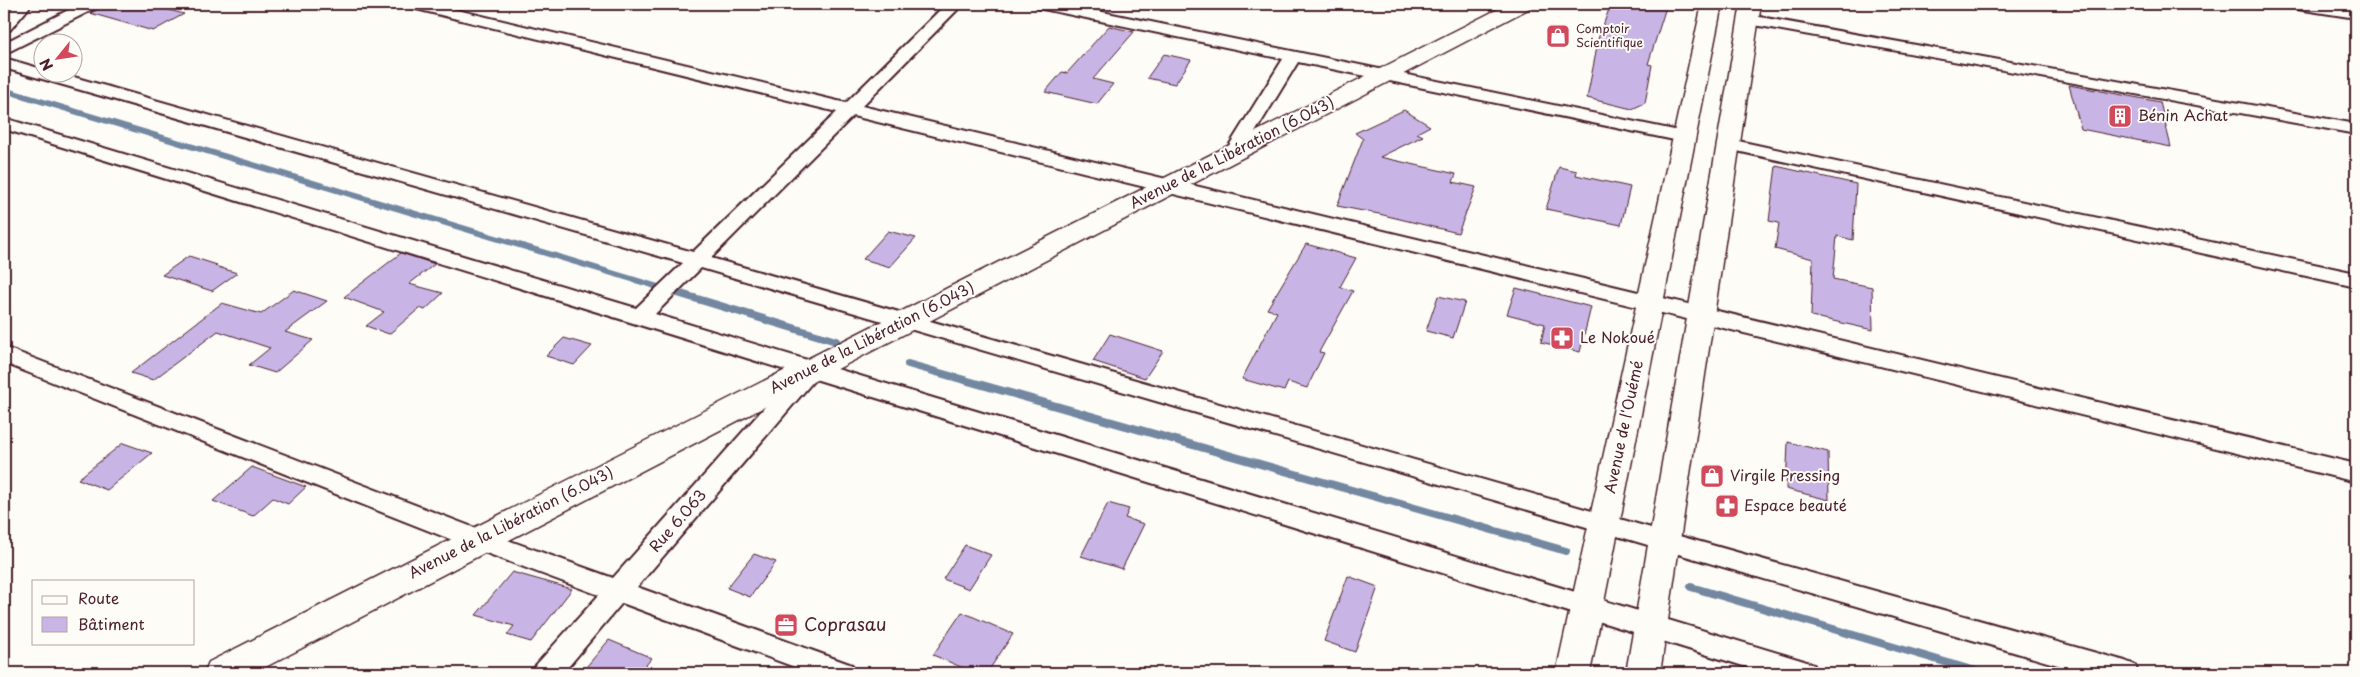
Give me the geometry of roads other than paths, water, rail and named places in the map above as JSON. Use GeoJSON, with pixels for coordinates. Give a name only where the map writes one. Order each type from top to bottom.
{"type":"FeatureCollection","features":[{"type":"Feature","properties":{"kind":"main road","name":"Avenue de la Libération (6.043)"},"geometry":{"type":"LineString","coordinates":[[221,673],[1523,4]]}},
{"type":"Feature","properties":{"kind":"main road","name":"Avenue de l'Ouémé"},"geometry":{"type":"LineString","coordinates":[[1573,673],[1712,4]]}},
{"type":"Feature","properties":{"kind":"main road"},"geometry":{"type":"LineString","coordinates":[[1643,673],[1750,12]]}},
{"type":"Feature","properties":{"kind":"street"},"geometry":{"type":"LineString","coordinates":[[4,27],[24,4]]}},
{"type":"Feature","properties":{"kind":"street"},"geometry":{"type":"LineString","coordinates":[[4,49],[92,4]]}},
{"type":"Feature","properties":{"kind":"street"},"geometry":{"type":"LineString","coordinates":[[414,4],[2356,473]]}},
{"type":"Feature","properties":{"kind":"street"},"geometry":{"type":"LineString","coordinates":[[647,309],[955,4]]}},
{"type":"Feature","properties":{"kind":"street"},"geometry":{"type":"LineString","coordinates":[[1043,4],[1684,137]]}},
{"type":"Feature","properties":{"kind":"street"},"geometry":{"type":"LineString","coordinates":[[2298,4],[2356,13]]}},
{"type":"Feature","properties":{"kind":"street"},"geometry":{"type":"LineString","coordinates":[[1750,12],[2356,129]]}},
{"type":"Feature","properties":{"kind":"street"},"geometry":{"type":"LineString","coordinates":[[1234,152],[1294,56]]}},
{"type":"Feature","properties":{"kind":"street"},"geometry":{"type":"LineString","coordinates":[[7,70],[907,320],[1665,542],[2125,673]]}},
{"type":"Feature","properties":{"kind":"street"},"geometry":{"type":"LineString","coordinates":[[4,123],[647,309],[811,369],[1804,673]]}},
{"type":"Feature","properties":{"kind":"street"},"geometry":{"type":"LineString","coordinates":[[1729,144],[2356,280]]}},
{"type":"Feature","properties":{"kind":"street"},"geometry":{"type":"LineString","coordinates":[[4,355],[479,540],[618,589],[842,673]]}},
{"type":"Feature","properties":{"kind":"street","name":"Rue 6.063"},"geometry":{"type":"LineString","coordinates":[[546,673],[811,369]]}},
{"type":"Feature","properties":{"kind":"waterway"},"geometry":{"type":"LineString","coordinates":[[4,90],[675,292]]}},
{"type":"Feature","properties":{"kind":"waterway"},"geometry":{"type":"LineString","coordinates":[[671,291],[836,341]]}},
{"type":"Feature","properties":{"kind":"waterway"},"geometry":{"type":"LineString","coordinates":[[908,364],[1566,551]]}},
{"type":"Feature","properties":{"kind":"waterway"},"geometry":{"type":"LineString","coordinates":[[1691,587],[1982,673]]}},
{"type":"Feature","properties":{"kind":"place","name":"Comptoir Scientifique"},"geometry":{"type":"Point","coordinates":[1558,36]}},
{"type":"Feature","properties":{"kind":"place","name":"Bénin Achat"},"geometry":{"type":"Point","coordinates":[2120,116]}},
{"type":"Feature","properties":{"kind":"place","name":"Le Nokoué"},"geometry":{"type":"Point","coordinates":[1562,338]}},
{"type":"Feature","properties":{"kind":"place","name":"Virgile Pressing"},"geometry":{"type":"Point","coordinates":[1712,476]}},
{"type":"Feature","properties":{"kind":"place","name":"Espace beauté"},"geometry":{"type":"Point","coordinates":[1727,506]}},
{"type":"Feature","properties":{"kind":"place","name":"Coprasau"},"geometry":{"type":"Point","coordinates":[786,625]}}]}
